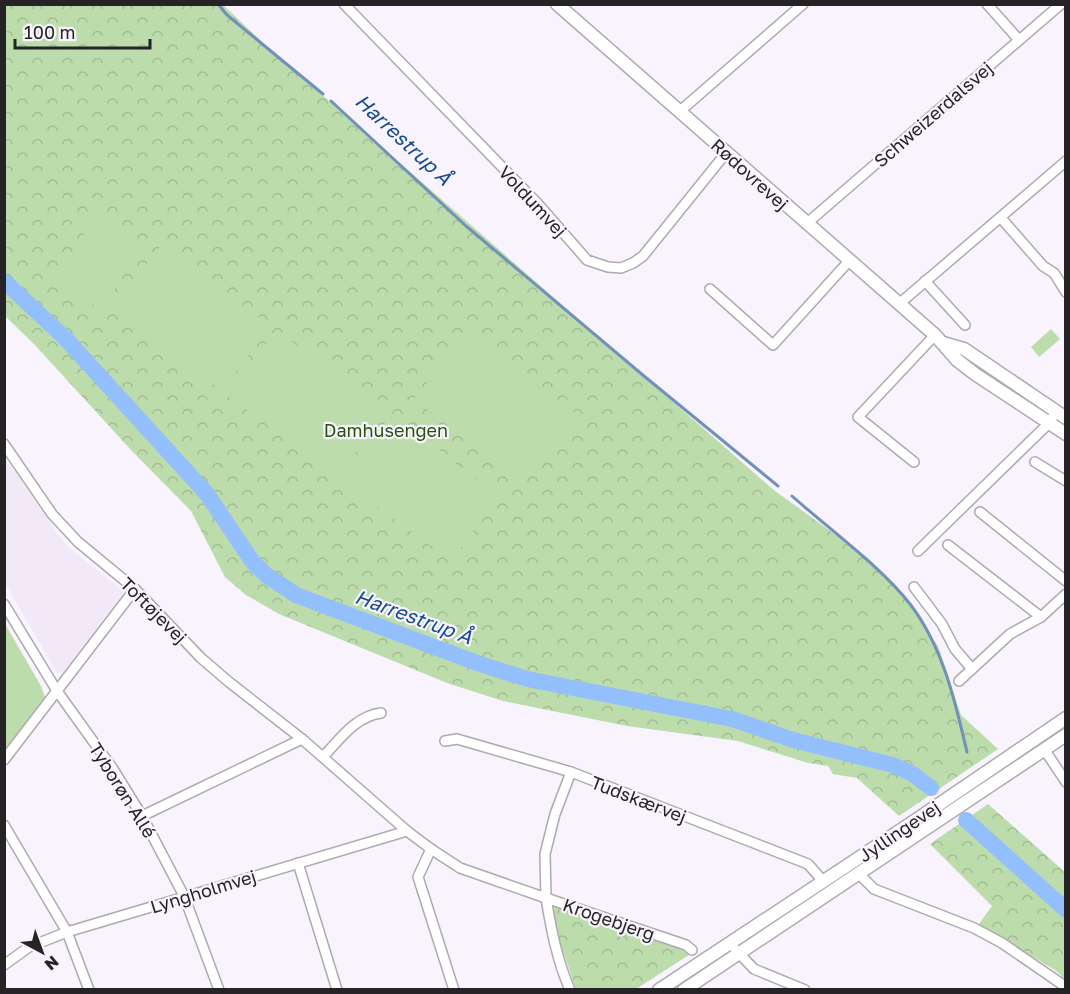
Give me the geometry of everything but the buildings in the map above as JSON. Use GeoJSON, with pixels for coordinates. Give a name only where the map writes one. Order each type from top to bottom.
{"type":"FeatureCollection","features":[{"type":"Feature","properties":{"kind":"street","name":"Voldumvej"},"geometry":{"type":"LineString","coordinates":[[344,4],[538,204],[587,260],[608,267],[621,268],[643,256],[726,153]]}},
{"type":"Feature","properties":{"kind":"street"},"geometry":{"type":"LineString","coordinates":[[679,112],[803,4]]}},
{"type":"Feature","properties":{"kind":"street"},"geometry":{"type":"LineString","coordinates":[[987,4],[1019,40]]}},
{"type":"Feature","properties":{"kind":"street","name":"Schweizerdalsvej"},"geometry":{"type":"LineString","coordinates":[[806,224],[1061,4]]}},
{"type":"Feature","properties":{"kind":"street","name":"Rødovrevej"},"geometry":{"type":"LineString","coordinates":[[559,5],[939,339],[957,360],[1065,434]]}},
{"type":"Feature","properties":{"kind":"street"},"geometry":{"type":"LineString","coordinates":[[899,304],[1065,161]]}},
{"type":"Feature","properties":{"kind":"street"},"geometry":{"type":"LineString","coordinates":[[1001,218],[1044,266],[1054,273],[1065,292]]}},
{"type":"Feature","properties":{"kind":"street"},"geometry":{"type":"LineString","coordinates":[[710,289],[773,345],[849,261]]}},
{"type":"Feature","properties":{"kind":"street"},"geometry":{"type":"LineString","coordinates":[[925,281],[965,325]]}},
{"type":"Feature","properties":{"kind":"street","name":"Rødovrevej"},"geometry":{"type":"LineString","coordinates":[[918,551],[1048,424],[1061,415],[964,349],[939,339]]}},
{"type":"Feature","properties":{"kind":"street"},"geometry":{"type":"LineString","coordinates":[[914,462],[858,417],[939,339]]}},
{"type":"Feature","properties":{"kind":"street","name":"Toftøjevej"},"geometry":{"type":"LineString","coordinates":[[4,444],[58,521],[78,542],[157,610],[201,658],[302,739],[431,849],[460,867],[546,898]]}},
{"type":"Feature","properties":{"kind":"street"},"geometry":{"type":"LineString","coordinates":[[1035,462],[1065,481]]}},
{"type":"Feature","properties":{"kind":"street"},"geometry":{"type":"LineString","coordinates":[[980,512],[1065,581]]}},
{"type":"Feature","properties":{"kind":"street"},"geometry":{"type":"LineString","coordinates":[[948,545],[1041,617]]}},
{"type":"Feature","properties":{"kind":"street"},"geometry":{"type":"LineString","coordinates":[[914,587],[942,624],[955,649],[972,669]]}},
{"type":"Feature","properties":{"kind":"street"},"geometry":{"type":"LineString","coordinates":[[4,760],[135,589]]}},
{"type":"Feature","properties":{"kind":"street"},"geometry":{"type":"LineString","coordinates":[[959,681],[1010,634],[1041,617],[1065,594]]}},
{"type":"Feature","properties":{"kind":"street","name":"Tyborøn Allé"},"geometry":{"type":"LineString","coordinates":[[4,604],[57,691],[113,769],[142,816],[184,896],[219,990]]}},
{"type":"Feature","properties":{"kind":"street"},"geometry":{"type":"LineString","coordinates":[[323,757],[346,731],[369,715],[381,713]]}},
{"type":"Feature","properties":{"kind":"street","name":"Jyllingevej"},"geometry":{"type":"LineString","coordinates":[[659,990],[1065,718]]}},
{"type":"Feature","properties":{"kind":"street","name":"Jyllingevej"},"geometry":{"type":"LineString","coordinates":[[684,990],[1065,735]]}},
{"type":"Feature","properties":{"kind":"street"},"geometry":{"type":"LineString","coordinates":[[142,816],[302,739]]}},
{"type":"Feature","properties":{"kind":"street","name":"Tudskærvej"},"geometry":{"type":"LineString","coordinates":[[445,741],[457,739],[571,772],[808,864],[823,881]]}},
{"type":"Feature","properties":{"kind":"street"},"geometry":{"type":"LineString","coordinates":[[1044,749],[1065,782]]}},
{"type":"Feature","properties":{"kind":"street"},"geometry":{"type":"LineString","coordinates":[[546,898],[546,854],[555,813],[571,772]]}},
{"type":"Feature","properties":{"kind":"street"},"geometry":{"type":"LineString","coordinates":[[4,825],[67,932],[89,990]]}},
{"type":"Feature","properties":{"kind":"street","name":"Lyngholmvej"},"geometry":{"type":"LineString","coordinates":[[4,965],[30,947],[67,932],[298,863],[410,833]]}},
{"type":"Feature","properties":{"kind":"street"},"geometry":{"type":"LineString","coordinates":[[431,849],[418,877],[454,990]]}},
{"type":"Feature","properties":{"kind":"street"},"geometry":{"type":"LineString","coordinates":[[298,863],[337,990]]}},
{"type":"Feature","properties":{"kind":"street"},"geometry":{"type":"LineString","coordinates":[[860,874],[874,889],[974,928],[1002,943],[1065,987]]}},
{"type":"Feature","properties":{"kind":"street","name":"Krogebjerg"},"geometry":{"type":"LineString","coordinates":[[570,990],[563,975],[551,932],[546,898],[686,945],[692,950]]}},
{"type":"Feature","properties":{"kind":"street"},"geometry":{"type":"LineString","coordinates":[[730,942],[738,954],[754,969],[805,990]]}},
{"type":"Feature","properties":{"kind":"shaded area"},"geometry":{"type":"Polygon","coordinates":[[[5,458],[61,539],[122,590],[122,595],[62,673],[57,673],[5,583],[5,458]]]}},
{"type":"Feature","properties":{"kind":"green space","name":"Damhusengen"},"geometry":{"type":"Polygon","coordinates":[[[4,5],[223,5],[272,51],[775,491],[868,558],[897,587],[938,646],[961,715],[998,749],[899,816],[857,778],[833,774],[828,766],[808,763],[738,741],[627,726],[503,701],[447,683],[279,614],[246,595],[225,577],[191,511],[5,316],[4,5]]]}},
{"type":"Feature","properties":{"kind":"green space"},"geometry":{"type":"Polygon","coordinates":[[[97,213],[144,244],[101,310],[55,280],[97,213]]]}},
{"type":"Feature","properties":{"kind":"green space"},"geometry":{"type":"Polygon","coordinates":[[[161,245],[270,326],[222,391],[113,310],[161,245]]]}},
{"type":"Feature","properties":{"kind":"green space"},"geometry":{"type":"Polygon","coordinates":[[[1051,329],[1060,339],[1039,357],[1031,347],[1051,329]]]}},
{"type":"Feature","properties":{"kind":"green space"},"geometry":{"type":"Polygon","coordinates":[[[276,330],[386,411],[337,477],[228,396],[276,330]]]}},
{"type":"Feature","properties":{"kind":"green space"},"geometry":{"type":"Polygon","coordinates":[[[469,330],[578,416],[523,485],[414,399],[469,330]]]}},
{"type":"Feature","properties":{"kind":"green space"},"geometry":{"type":"Polygon","coordinates":[[[391,415],[500,496],[451,561],[342,480],[391,415]]]}},
{"type":"Feature","properties":{"kind":"green space"},"geometry":{"type":"Polygon","coordinates":[[[5,624],[45,697],[5,750],[5,624]]]}},
{"type":"Feature","properties":{"kind":"green space"},"geometry":{"type":"Polygon","coordinates":[[[988,804],[1065,872],[1065,979],[1055,970],[979,924],[992,906],[930,844],[988,804]]]}},
{"type":"Feature","properties":{"kind":"green space"},"geometry":{"type":"Polygon","coordinates":[[[553,905],[683,946],[692,953],[636,989],[576,989],[556,931],[553,905]]]}},
{"type":"Feature","properties":{"kind":"waterway","name":"Harrestrup Å"},"geometry":{"type":"LineString","coordinates":[[218,4],[227,15],[323,94]]}},
{"type":"Feature","properties":{"kind":"waterway","name":"Harrestrup Å"},"geometry":{"type":"LineString","coordinates":[[331,101],[466,226],[778,486]]}},
{"type":"Feature","properties":{"kind":"waterway","name":"Harrestrup Å"},"geometry":{"type":"LineString","coordinates":[[4,281],[65,338],[207,494],[252,561],[266,575],[296,595],[477,663],[527,679],[732,719],[793,740],[893,765],[913,774],[931,788]]}},
{"type":"Feature","properties":{"kind":"waterway","name":"Harrestrup Å"},"geometry":{"type":"LineString","coordinates":[[792,496],[854,548],[910,604],[939,656],[958,713],[967,752]]}},
{"type":"Feature","properties":{"kind":"waterway","name":"Harrestrup Å"},"geometry":{"type":"LineString","coordinates":[[966,820],[1066,910]]}}]}
